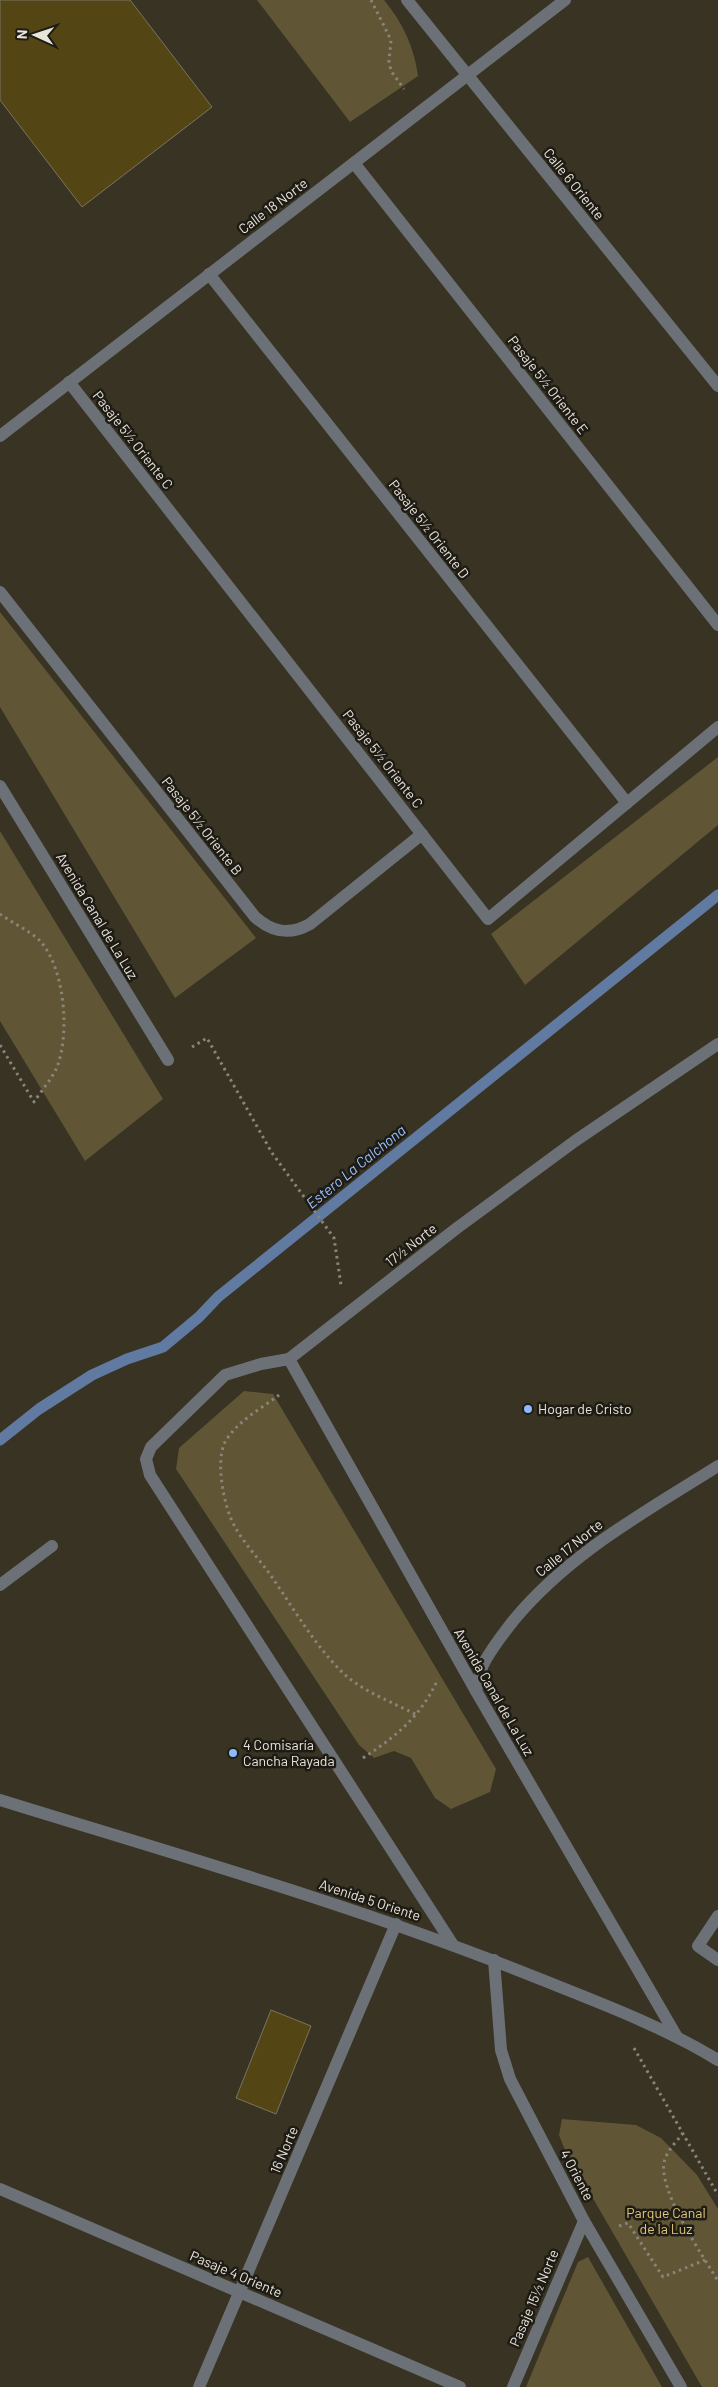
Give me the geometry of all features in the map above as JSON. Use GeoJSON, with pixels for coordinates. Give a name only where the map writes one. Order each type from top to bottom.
{"type":"FeatureCollection","features":[{"type":"Feature","properties":{"kind":"street","name":"Calle 6 Oriente"},"geometry":{"type":"LineString","coordinates":[[407,0],[718,386]]}},
{"type":"Feature","properties":{"kind":"street","name":"Calle 18 Norte"},"geometry":{"type":"LineString","coordinates":[[0,436],[565,0]]}},
{"type":"Feature","properties":{"kind":"street","name":"Pasaje 5½ Oriente E"},"geometry":{"type":"LineString","coordinates":[[354,163],[718,625]]}},
{"type":"Feature","properties":{"kind":"street","name":"Pasaje 5½ Oriente D"},"geometry":{"type":"LineString","coordinates":[[209,274],[627,803]]}},
{"type":"Feature","properties":{"kind":"street","name":"Pasaje 5½ Oriente C"},"geometry":{"type":"LineString","coordinates":[[69,382],[488,919],[718,726]]}},
{"type":"Feature","properties":{"kind":"street","name":"Pasaje 5½ Oriente B"},"geometry":{"type":"LineString","coordinates":[[0,592],[255,917],[266,926],[280,932],[290,932],[310,924],[422,834]]}},
{"type":"Feature","properties":{"kind":"street","name":"Avenida Canal de La Luz"},"geometry":{"type":"LineString","coordinates":[[0,786],[168,1060]]}},
{"type":"Feature","properties":{"kind":"street","name":"17½ Norte"},"geometry":{"type":"LineString","coordinates":[[342,1772],[150,1475],[146,1459],[150,1447],[225,1375],[261,1364],[289,1359],[575,1141],[718,1044]]}},
{"type":"Feature","properties":{"kind":"street","name":"Avenida Canal de La Luz"},"geometry":{"type":"LineString","coordinates":[[289,1359],[476,1691],[677,2037]]}},
{"type":"Feature","properties":{"kind":"street","name":"Calle 17 Norte"},"geometry":{"type":"LineString","coordinates":[[476,1691],[483,1665],[505,1631],[532,1599],[564,1568],[600,1540],[717,1468]]}},
{"type":"Feature","properties":{"kind":"street"},"geometry":{"type":"LineString","coordinates":[[0,1585],[52,1546]]}},
{"type":"Feature","properties":{"kind":"street"},"geometry":{"type":"LineString","coordinates":[[342,1772],[453,1945]]}},
{"type":"Feature","properties":{"kind":"street","name":"Avenida 5 Oriente"},"geometry":{"type":"LineString","coordinates":[[0,1800],[396,1924],[494,1960],[612,2008],[677,2037],[718,2060]]}},
{"type":"Feature","properties":{"kind":"street"},"geometry":{"type":"LineString","coordinates":[[718,1916],[698,1946],[718,1960]]}},
{"type":"Feature","properties":{"kind":"street","name":"16 Norte"},"geometry":{"type":"LineString","coordinates":[[199,2387],[396,1924]]}},
{"type":"Feature","properties":{"kind":"street","name":"4 Oriente"},"geometry":{"type":"LineString","coordinates":[[494,1960],[501,2050],[510,2080],[584,2221],[681,2387]]}},
{"type":"Feature","properties":{"kind":"street","name":"Pasaje 4 Oriente"},"geometry":{"type":"LineString","coordinates":[[0,2188],[460,2387]]}},
{"type":"Feature","properties":{"kind":"street","name":"Pasaje 15½ Norte"},"geometry":{"type":"LineString","coordinates":[[513,2387],[584,2221]]}},
{"type":"Feature","properties":{"kind":"path"},"geometry":{"type":"LineString","coordinates":[[371,0],[391,40],[389,61],[391,71],[420,112]]}},
{"type":"Feature","properties":{"kind":"path"},"geometry":{"type":"LineString","coordinates":[[0,914],[41,942],[55,966],[63,1004],[64,1046],[56,1069],[34,1102],[0,1045]]}},
{"type":"Feature","properties":{"kind":"path"},"geometry":{"type":"LineString","coordinates":[[168,1060],[207,1038],[272,1153],[334,1238],[345,1315]]}},
{"type":"Feature","properties":{"kind":"path"},"geometry":{"type":"LineString","coordinates":[[300,1379],[239,1425],[225,1443],[221,1469],[222,1485],[235,1527],[285,1596],[315,1642],[346,1675],[371,1691],[417,1715]]}},
{"type":"Feature","properties":{"kind":"path"},"geometry":{"type":"LineString","coordinates":[[342,1772],[400,1733],[417,1715],[434,1688],[452,1649]]}},
{"type":"Feature","properties":{"kind":"path"},"geometry":{"type":"LineString","coordinates":[[612,2008],[718,2195]]}},
{"type":"Feature","properties":{"kind":"path"},"geometry":{"type":"LineString","coordinates":[[683,2133],[665,2159],[664,2177],[677,2213],[718,2281]]}},
{"type":"Feature","properties":{"kind":"path"},"geometry":{"type":"LineString","coordinates":[[623,2234],[619,2226],[628,2223],[663,2277],[705,2260]]}},
{"type":"Feature","properties":{"kind":"green space"},"geometry":{"type":"Polygon","coordinates":[[[257,0],[384,0],[407,36],[414,55],[418,76],[350,122],[257,0]]]}},
{"type":"Feature","properties":{"kind":"green space"},"geometry":{"type":"Polygon","coordinates":[[[0,612],[256,938],[175,998],[0,707],[0,612]]]}},
{"type":"Feature","properties":{"kind":"green space"},"geometry":{"type":"Polygon","coordinates":[[[718,757],[718,825],[525,985],[491,934],[718,757]]]}},
{"type":"Feature","properties":{"kind":"green space"},"geometry":{"type":"Polygon","coordinates":[[[0,831],[163,1099],[85,1161],[0,1021],[0,831]]]}},
{"type":"Feature","properties":{"kind":"green space"},"geometry":{"type":"Polygon","coordinates":[[[244,1391],[273,1394],[496,1769],[490,1792],[451,1809],[435,1798],[411,1758],[394,1751],[374,1758],[359,1745],[176,1469],[179,1448],[244,1391]]]}},
{"type":"Feature","properties":{"kind":"green space","name":"Parque Canal de la Luz"},"geometry":{"type":"Polygon","coordinates":[[[562,2119],[636,2125],[661,2138],[697,2175],[718,2209],[718,2387],[702,2387],[565,2150],[559,2135],[562,2119]]]}},
{"type":"Feature","properties":{"kind":"green space"},"geometry":{"type":"Polygon","coordinates":[[[588,2257],[662,2387],[526,2387],[578,2262],[588,2257]]]}},
{"type":"Feature","properties":{"kind":"building"},"geometry":{"type":"Polygon","coordinates":[[[0,0],[130,0],[212,107],[82,207],[0,100],[0,0]]]}},
{"type":"Feature","properties":{"kind":"building"},"geometry":{"type":"Polygon","coordinates":[[[271,2010],[311,2026],[276,2114],[236,2098],[271,2010]]]}},
{"type":"Feature","properties":{"kind":"waterway","name":"Estero La Calchona"},"geometry":{"type":"LineString","coordinates":[[0,1440],[39,1409],[92,1375],[127,1359],[163,1347],[199,1317],[218,1297],[718,895]]}},
{"type":"Feature","properties":{"kind":"place","name":"Hogar de Cristo"},"geometry":{"type":"Point","coordinates":[528,1409]}},
{"type":"Feature","properties":{"kind":"place","name":"4 Comisaría Cancha Rayada"},"geometry":{"type":"Point","coordinates":[233,1753]}}]}
